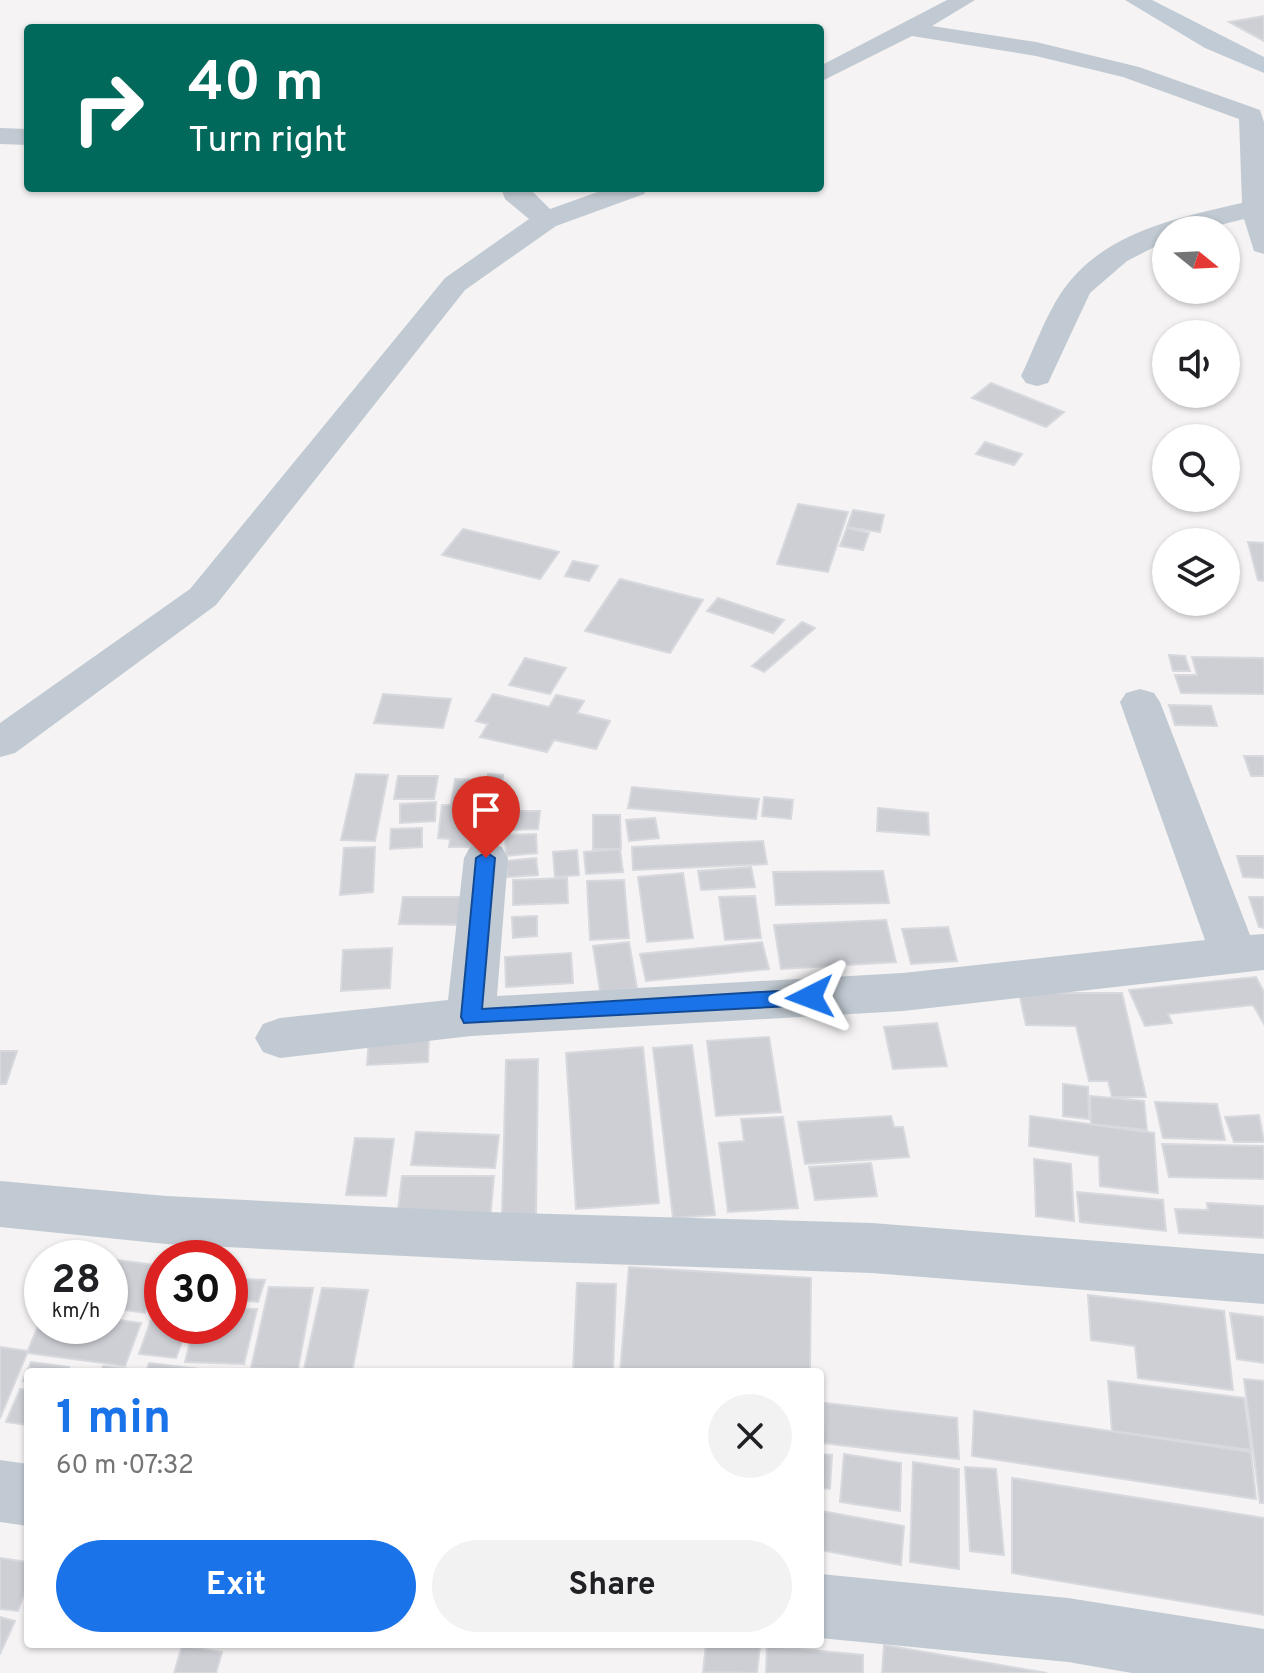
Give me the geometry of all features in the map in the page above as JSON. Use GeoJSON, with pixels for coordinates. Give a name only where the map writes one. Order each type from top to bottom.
{"type":"FeatureCollection","features":[{"type":"Feature","properties":{"kind":"street"},"geometry":{"type":"LineString","coordinates":[[824,73],[964,0]]}},
{"type":"Feature","properties":{"kind":"street"},"geometry":{"type":"LineString","coordinates":[[1136,0],[1213,43],[1264,66]]}},
{"type":"Feature","properties":{"kind":"street"},"geometry":{"type":"LineString","coordinates":[[910,29],[1036,49],[1131,72],[1251,115],[1264,245]]}},
{"type":"Feature","properties":{"kind":"street"},"geometry":{"type":"LineString","coordinates":[[0,136],[24,137]]}},
{"type":"Feature","properties":{"kind":"street"},"geometry":{"type":"LineString","coordinates":[[515,192],[546,220]]}},
{"type":"Feature","properties":{"kind":"street"},"geometry":{"type":"LineString","coordinates":[[0,743],[203,597],[455,284],[546,220],[623,192]]}},
{"type":"Feature","properties":{"kind":"street"},"geometry":{"type":"LineString","coordinates":[[1037,376],[1080,288],[1121,251],[1168,229],[1260,208]]}},
{"type":"Feature","properties":{"kind":"street"},"geometry":{"type":"LineString","coordinates":[[280,1038],[471,1017],[903,992],[1249,952],[1140,702]]}},
{"type":"Feature","properties":{"kind":"street"},"geometry":{"type":"LineString","coordinates":[[471,1017],[486,858]]}},
{"type":"Feature","properties":{"kind":"street"},"geometry":{"type":"LineString","coordinates":[[0,1204],[166,1220],[872,1248],[1264,1279]]}},
{"type":"Feature","properties":{"kind":"street"},"geometry":{"type":"LineString","coordinates":[[0,1491],[24,1494]]}},
{"type":"Feature","properties":{"kind":"street"},"geometry":{"type":"LineString","coordinates":[[824,1606],[1068,1630],[1264,1662]]}},
{"type":"Feature","properties":{"kind":"building"},"geometry":{"type":"Polygon","coordinates":[[[1264,16],[1264,41],[1229,22],[1264,16]]]}},
{"type":"Feature","properties":{"kind":"building"},"geometry":{"type":"Polygon","coordinates":[[[991,383],[1064,412],[1046,427],[972,398],[991,383]]]}},
{"type":"Feature","properties":{"kind":"building"},"geometry":{"type":"Polygon","coordinates":[[[985,442],[1022,454],[1014,465],[976,454],[985,442]]]}},
{"type":"Feature","properties":{"kind":"building"},"geometry":{"type":"Polygon","coordinates":[[[798,504],[848,512],[828,572],[777,564],[798,504]]]}},
{"type":"Feature","properties":{"kind":"building"},"geometry":{"type":"Polygon","coordinates":[[[853,510],[884,515],[880,532],[847,527],[853,510]]]}},
{"type":"Feature","properties":{"kind":"building"},"geometry":{"type":"Polygon","coordinates":[[[847,528],[869,533],[863,550],[840,546],[847,528]]]}},
{"type":"Feature","properties":{"kind":"building"},"geometry":{"type":"Polygon","coordinates":[[[463,529],[559,552],[540,579],[442,555],[463,529]]]}},
{"type":"Feature","properties":{"kind":"building"},"geometry":{"type":"Polygon","coordinates":[[[1248,542],[1264,543],[1264,581],[1258,580],[1248,542]]]}},
{"type":"Feature","properties":{"kind":"building"},"geometry":{"type":"Polygon","coordinates":[[[573,561],[598,566],[589,581],[565,576],[573,561]]]}},
{"type":"Feature","properties":{"kind":"building"},"geometry":{"type":"Polygon","coordinates":[[[620,579],[703,600],[670,653],[585,631],[620,579]]]}},
{"type":"Feature","properties":{"kind":"building"},"geometry":{"type":"Polygon","coordinates":[[[718,598],[784,620],[773,633],[707,611],[718,598]]]}},
{"type":"Feature","properties":{"kind":"building"},"geometry":{"type":"Polygon","coordinates":[[[802,622],[815,628],[764,672],[752,666],[802,622]]]}},
{"type":"Feature","properties":{"kind":"building"},"geometry":{"type":"Polygon","coordinates":[[[1169,655],[1185,656],[1190,671],[1173,671],[1169,655]]]}},
{"type":"Feature","properties":{"kind":"building"},"geometry":{"type":"Polygon","coordinates":[[[1192,657],[1264,658],[1264,694],[1181,693],[1175,675],[1197,675],[1192,657]]]}},
{"type":"Feature","properties":{"kind":"building"},"geometry":{"type":"Polygon","coordinates":[[[525,658],[566,668],[550,694],[509,685],[525,658]]]}},
{"type":"Feature","properties":{"kind":"building"},"geometry":{"type":"Polygon","coordinates":[[[383,694],[451,699],[443,728],[374,723],[383,694]]]}},
{"type":"Feature","properties":{"kind":"building"},"geometry":{"type":"Polygon","coordinates":[[[493,694],[549,707],[556,695],[584,701],[577,713],[610,721],[596,749],[554,740],[547,752],[480,737],[488,724],[476,721],[493,694]]]}},
{"type":"Feature","properties":{"kind":"building"},"geometry":{"type":"Polygon","coordinates":[[[1169,705],[1211,706],[1217,726],[1175,725],[1169,705]]]}},
{"type":"Feature","properties":{"kind":"building"},"geometry":{"type":"Polygon","coordinates":[[[1244,756],[1264,756],[1264,776],[1251,776],[1244,756]]]}},
{"type":"Feature","properties":{"kind":"building"},"geometry":{"type":"Polygon","coordinates":[[[356,774],[388,775],[375,841],[341,840],[356,774]]]}},
{"type":"Feature","properties":{"kind":"building"},"geometry":{"type":"Polygon","coordinates":[[[488,774],[503,775],[500,813],[485,812],[488,774]]]}},
{"type":"Feature","properties":{"kind":"building"},"geometry":{"type":"Polygon","coordinates":[[[398,776],[438,776],[434,799],[394,799],[398,776]]]}},
{"type":"Feature","properties":{"kind":"building"},"geometry":{"type":"Polygon","coordinates":[[[455,779],[485,780],[474,847],[449,847],[450,839],[438,838],[442,805],[451,805],[455,779]]]}},
{"type":"Feature","properties":{"kind":"building"},"geometry":{"type":"Polygon","coordinates":[[[632,787],[759,799],[756,819],[628,808],[632,787]]]}},
{"type":"Feature","properties":{"kind":"building"},"geometry":{"type":"Polygon","coordinates":[[[764,797],[793,800],[791,819],[762,816],[764,797]]]}},
{"type":"Feature","properties":{"kind":"building"},"geometry":{"type":"Polygon","coordinates":[[[436,802],[435,821],[400,823],[400,804],[436,802]]]}},
{"type":"Feature","properties":{"kind":"building"},"geometry":{"type":"Polygon","coordinates":[[[878,808],[928,813],[929,835],[877,831],[878,808]]]}},
{"type":"Feature","properties":{"kind":"building"},"geometry":{"type":"Polygon","coordinates":[[[507,811],[540,811],[538,829],[506,830],[507,811]]]}},
{"type":"Feature","properties":{"kind":"building"},"geometry":{"type":"Polygon","coordinates":[[[593,815],[620,815],[621,849],[593,849],[593,815]]]}},
{"type":"Feature","properties":{"kind":"building"},"geometry":{"type":"Polygon","coordinates":[[[655,818],[659,838],[629,841],[626,820],[655,818]]]}},
{"type":"Feature","properties":{"kind":"building"},"geometry":{"type":"Polygon","coordinates":[[[422,828],[422,847],[390,849],[391,829],[422,828]]]}},
{"type":"Feature","properties":{"kind":"building"},"geometry":{"type":"Polygon","coordinates":[[[536,834],[537,853],[506,856],[505,835],[536,834]]]}},
{"type":"Feature","properties":{"kind":"building"},"geometry":{"type":"Polygon","coordinates":[[[763,841],[767,864],[633,870],[632,847],[763,841]]]}},
{"type":"Feature","properties":{"kind":"building"},"geometry":{"type":"Polygon","coordinates":[[[375,847],[373,892],[340,895],[344,848],[375,847]]]}},
{"type":"Feature","properties":{"kind":"building"},"geometry":{"type":"Polygon","coordinates":[[[620,849],[623,872],[586,874],[584,852],[620,849]]]}},
{"type":"Feature","properties":{"kind":"building"},"geometry":{"type":"Polygon","coordinates":[[[577,850],[579,875],[555,877],[553,852],[577,850]]]}},
{"type":"Feature","properties":{"kind":"building"},"geometry":{"type":"Polygon","coordinates":[[[1237,856],[1264,856],[1264,878],[1243,877],[1237,856]]]}},
{"type":"Feature","properties":{"kind":"building"},"geometry":{"type":"Polygon","coordinates":[[[536,858],[538,875],[507,877],[506,861],[536,858]]]}},
{"type":"Feature","properties":{"kind":"building"},"geometry":{"type":"Polygon","coordinates":[[[751,867],[755,887],[701,890],[698,871],[751,867]]]}},
{"type":"Feature","properties":{"kind":"building"},"geometry":{"type":"Polygon","coordinates":[[[883,871],[889,903],[776,905],[773,872],[883,871]]]}},
{"type":"Feature","properties":{"kind":"building"},"geometry":{"type":"Polygon","coordinates":[[[683,873],[693,938],[647,942],[638,877],[683,873]]]}},
{"type":"Feature","properties":{"kind":"building"},"geometry":{"type":"Polygon","coordinates":[[[567,878],[568,903],[513,905],[513,880],[567,878]]]}},
{"type":"Feature","properties":{"kind":"building"},"geometry":{"type":"Polygon","coordinates":[[[624,880],[629,938],[590,940],[587,881],[624,880]]]}},
{"type":"Feature","properties":{"kind":"building"},"geometry":{"type":"Polygon","coordinates":[[[755,896],[761,938],[725,940],[719,897],[755,896]]]}},
{"type":"Feature","properties":{"kind":"building"},"geometry":{"type":"Polygon","coordinates":[[[403,897],[469,897],[466,925],[399,924],[403,897]]]}},
{"type":"Feature","properties":{"kind":"building"},"geometry":{"type":"Polygon","coordinates":[[[1249,897],[1264,897],[1264,928],[1259,927],[1249,897]]]}},
{"type":"Feature","properties":{"kind":"building"},"geometry":{"type":"Polygon","coordinates":[[[537,916],[537,936],[513,938],[512,917],[537,916]]]}},
{"type":"Feature","properties":{"kind":"building"},"geometry":{"type":"Polygon","coordinates":[[[886,920],[896,962],[781,969],[774,925],[886,920]]]}},
{"type":"Feature","properties":{"kind":"building"},"geometry":{"type":"Polygon","coordinates":[[[948,927],[957,961],[911,964],[902,929],[948,927]]]}},
{"type":"Feature","properties":{"kind":"building"},"geometry":{"type":"Polygon","coordinates":[[[629,942],[637,988],[600,991],[593,946],[629,942]]]}},
{"type":"Feature","properties":{"kind":"building"},"geometry":{"type":"Polygon","coordinates":[[[762,942],[769,969],[646,981],[640,954],[762,942]]]}},
{"type":"Feature","properties":{"kind":"building"},"geometry":{"type":"Polygon","coordinates":[[[392,948],[390,988],[341,991],[343,950],[392,948]]]}},
{"type":"Feature","properties":{"kind":"building"},"geometry":{"type":"Polygon","coordinates":[[[571,953],[573,983],[506,987],[505,957],[571,953]]]}},
{"type":"Feature","properties":{"kind":"building"},"geometry":{"type":"Polygon","coordinates":[[[1256,977],[1264,992],[1264,1024],[1253,1005],[1168,1014],[1172,1023],[1145,1026],[1129,990],[1256,977]]]}},
{"type":"Feature","properties":{"kind":"building"},"geometry":{"type":"Polygon","coordinates":[[[1019,993],[1122,993],[1146,1097],[1112,1097],[1108,1081],[1089,1081],[1076,1026],[1026,1025],[1019,993]]]}},
{"type":"Feature","properties":{"kind":"building"},"geometry":{"type":"Polygon","coordinates":[[[937,1023],[947,1066],[893,1069],[884,1027],[937,1023]]]}},
{"type":"Feature","properties":{"kind":"building"},"geometry":{"type":"Polygon","coordinates":[[[429,1034],[428,1062],[367,1065],[369,1038],[429,1034]]]}},
{"type":"Feature","properties":{"kind":"building"},"geometry":{"type":"Polygon","coordinates":[[[769,1037],[781,1112],[716,1116],[707,1041],[769,1037]]]}},
{"type":"Feature","properties":{"kind":"building"},"geometry":{"type":"Polygon","coordinates":[[[692,1045],[715,1215],[673,1218],[653,1048],[692,1045]]]}},
{"type":"Feature","properties":{"kind":"building"},"geometry":{"type":"Polygon","coordinates":[[[643,1047],[659,1203],[576,1209],[566,1053],[643,1047]]]}},
{"type":"Feature","properties":{"kind":"building"},"geometry":{"type":"Polygon","coordinates":[[[0,1051],[17,1051],[6,1084],[0,1084],[0,1051]]]}},
{"type":"Feature","properties":{"kind":"building"},"geometry":{"type":"Polygon","coordinates":[[[538,1059],[536,1216],[502,1216],[506,1060],[538,1059]]]}},
{"type":"Feature","properties":{"kind":"building"},"geometry":{"type":"Polygon","coordinates":[[[1063,1084],[1088,1087],[1089,1119],[1063,1116],[1063,1084]]]}},
{"type":"Feature","properties":{"kind":"building"},"geometry":{"type":"Polygon","coordinates":[[[1090,1096],[1144,1101],[1147,1130],[1091,1124],[1090,1096]]]}},
{"type":"Feature","properties":{"kind":"building"},"geometry":{"type":"Polygon","coordinates":[[[1155,1102],[1217,1104],[1225,1140],[1163,1138],[1155,1102]]]}},
{"type":"Feature","properties":{"kind":"building"},"geometry":{"type":"Polygon","coordinates":[[[1259,1115],[1264,1142],[1234,1142],[1225,1117],[1259,1115]]]}},
{"type":"Feature","properties":{"kind":"building"},"geometry":{"type":"Polygon","coordinates":[[[891,1116],[894,1127],[903,1127],[909,1157],[805,1164],[798,1122],[891,1116]]]}},
{"type":"Feature","properties":{"kind":"building"},"geometry":{"type":"Polygon","coordinates":[[[1030,1116],[1154,1133],[1158,1193],[1100,1186],[1099,1156],[1029,1146],[1030,1116]]]}},
{"type":"Feature","properties":{"kind":"building"},"geometry":{"type":"Polygon","coordinates":[[[783,1117],[798,1208],[728,1212],[719,1143],[744,1141],[741,1119],[783,1117]]]}},
{"type":"Feature","properties":{"kind":"building"},"geometry":{"type":"Polygon","coordinates":[[[416,1132],[499,1135],[495,1168],[411,1165],[416,1132]]]}},
{"type":"Feature","properties":{"kind":"building"},"geometry":{"type":"Polygon","coordinates":[[[355,1138],[394,1139],[386,1196],[346,1195],[355,1138]]]}},
{"type":"Feature","properties":{"kind":"building"},"geometry":{"type":"Polygon","coordinates":[[[1162,1144],[1264,1146],[1264,1179],[1169,1177],[1162,1144]]]}},
{"type":"Feature","properties":{"kind":"building"},"geometry":{"type":"Polygon","coordinates":[[[1034,1159],[1071,1164],[1074,1221],[1036,1216],[1034,1159]]]}},
{"type":"Feature","properties":{"kind":"building"},"geometry":{"type":"Polygon","coordinates":[[[871,1163],[877,1196],[815,1200],[809,1167],[871,1163]]]}},
{"type":"Feature","properties":{"kind":"building"},"geometry":{"type":"Polygon","coordinates":[[[402,1176],[494,1176],[490,1220],[397,1219],[402,1176]]]}},
{"type":"Feature","properties":{"kind":"building"},"geometry":{"type":"Polygon","coordinates":[[[1077,1192],[1163,1200],[1166,1231],[1080,1222],[1077,1192]]]}},
{"type":"Feature","properties":{"kind":"building"},"geometry":{"type":"Polygon","coordinates":[[[1207,1203],[1264,1206],[1264,1238],[1179,1233],[1175,1209],[1208,1210],[1207,1203]]]}},
{"type":"Feature","properties":{"kind":"building"},"geometry":{"type":"Polygon","coordinates":[[[128,1261],[144,1264],[144,1313],[128,1311],[128,1261]]]}},
{"type":"Feature","properties":{"kind":"building"},"geometry":{"type":"Polygon","coordinates":[[[629,1267],[811,1278],[810,1368],[620,1368],[629,1267]]]}},
{"type":"Feature","properties":{"kind":"building"},"geometry":{"type":"Polygon","coordinates":[[[248,1279],[265,1280],[258,1302],[248,1301],[248,1279]]]}},
{"type":"Feature","properties":{"kind":"building"},"geometry":{"type":"Polygon","coordinates":[[[577,1283],[616,1284],[613,1368],[573,1368],[577,1283]]]}},
{"type":"Feature","properties":{"kind":"building"},"geometry":{"type":"Polygon","coordinates":[[[269,1287],[313,1288],[298,1368],[251,1368],[269,1287]]]}},
{"type":"Feature","properties":{"kind":"building"},"geometry":{"type":"Polygon","coordinates":[[[322,1288],[368,1290],[353,1368],[304,1368],[322,1288]]]}},
{"type":"Feature","properties":{"kind":"building"},"geometry":{"type":"Polygon","coordinates":[[[1088,1295],[1224,1311],[1233,1390],[1138,1378],[1135,1346],[1091,1340],[1088,1295]]]}},
{"type":"Feature","properties":{"kind":"building"},"geometry":{"type":"Polygon","coordinates":[[[248,1309],[257,1309],[244,1364],[185,1362],[190,1344],[248,1344],[248,1309]]]}},
{"type":"Feature","properties":{"kind":"building"},"geometry":{"type":"Polygon","coordinates":[[[1230,1313],[1264,1317],[1264,1363],[1237,1359],[1230,1313]]]}},
{"type":"Feature","properties":{"kind":"building"},"geometry":{"type":"Polygon","coordinates":[[[128,1321],[141,1323],[125,1366],[27,1353],[31,1344],[128,1344],[128,1321]]]}},
{"type":"Feature","properties":{"kind":"building"},"geometry":{"type":"Polygon","coordinates":[[[144,1340],[144,1344],[181,1344],[176,1358],[139,1354],[144,1340]]]}},
{"type":"Feature","properties":{"kind":"building"},"geometry":{"type":"Polygon","coordinates":[[[0,1347],[28,1351],[0,1418],[0,1347]]]}},
{"type":"Feature","properties":{"kind":"building"},"geometry":{"type":"Polygon","coordinates":[[[31,1362],[69,1367],[69,1368],[28,1368],[31,1362]]]}},
{"type":"Feature","properties":{"kind":"building"},"geometry":{"type":"Polygon","coordinates":[[[149,1363],[191,1368],[147,1368],[149,1363]]]}},
{"type":"Feature","properties":{"kind":"building"},"geometry":{"type":"Polygon","coordinates":[[[1244,1379],[1264,1381],[1264,1503],[1260,1503],[1244,1379]]]}},
{"type":"Feature","properties":{"kind":"building"},"geometry":{"type":"Polygon","coordinates":[[[1108,1381],[1244,1398],[1251,1450],[1112,1431],[1108,1381]]]}},
{"type":"Feature","properties":{"kind":"building"},"geometry":{"type":"Polygon","coordinates":[[[20,1389],[24,1390],[24,1424],[6,1422],[20,1389]]]}},
{"type":"Feature","properties":{"kind":"building"},"geometry":{"type":"Polygon","coordinates":[[[825,1403],[957,1418],[959,1459],[824,1443],[825,1403]]]}},
{"type":"Feature","properties":{"kind":"building"},"geometry":{"type":"Polygon","coordinates":[[[974,1411],[1251,1452],[1256,1499],[972,1456],[974,1411]]]}},
{"type":"Feature","properties":{"kind":"building"},"geometry":{"type":"Polygon","coordinates":[[[824,1454],[832,1455],[830,1489],[824,1488],[824,1454]]]}},
{"type":"Feature","properties":{"kind":"building"},"geometry":{"type":"Polygon","coordinates":[[[844,1454],[901,1463],[900,1511],[840,1502],[844,1454]]]}},
{"type":"Feature","properties":{"kind":"building"},"geometry":{"type":"Polygon","coordinates":[[[913,1462],[959,1469],[959,1569],[910,1562],[913,1462]]]}},
{"type":"Feature","properties":{"kind":"building"},"geometry":{"type":"Polygon","coordinates":[[[965,1467],[996,1469],[1004,1555],[970,1551],[965,1467]]]}},
{"type":"Feature","properties":{"kind":"building"},"geometry":{"type":"Polygon","coordinates":[[[1012,1478],[1264,1518],[1264,1615],[1012,1573],[1012,1478]]]}},
{"type":"Feature","properties":{"kind":"building"},"geometry":{"type":"Polygon","coordinates":[[[824,1511],[904,1526],[901,1565],[824,1551],[824,1511]]]}},
{"type":"Feature","properties":{"kind":"building"},"geometry":{"type":"Polygon","coordinates":[[[0,1558],[24,1561],[24,1594],[18,1611],[0,1609],[0,1558]]]}},
{"type":"Feature","properties":{"kind":"building"},"geometry":{"type":"Polygon","coordinates":[[[0,1617],[15,1621],[0,1654],[0,1617]]]}},
{"type":"Feature","properties":{"kind":"building"},"geometry":{"type":"Polygon","coordinates":[[[884,1645],[1047,1673],[882,1673],[884,1645]]]}},
{"type":"Feature","properties":{"kind":"building"},"geometry":{"type":"Polygon","coordinates":[[[181,1648],[222,1652],[216,1673],[174,1673],[181,1648]]]}},
{"type":"Feature","properties":{"kind":"building"},"geometry":{"type":"Polygon","coordinates":[[[706,1648],[760,1648],[757,1673],[703,1672],[706,1648]]]}},
{"type":"Feature","properties":{"kind":"building"},"geometry":{"type":"Polygon","coordinates":[[[767,1648],[863,1655],[863,1673],[766,1673],[767,1648]]]}},
{"type":"Feature","properties":{"kind":"route"},"geometry":{"type":"LineString","coordinates":[[486,858],[471,1017],[810,997]]}}]}
